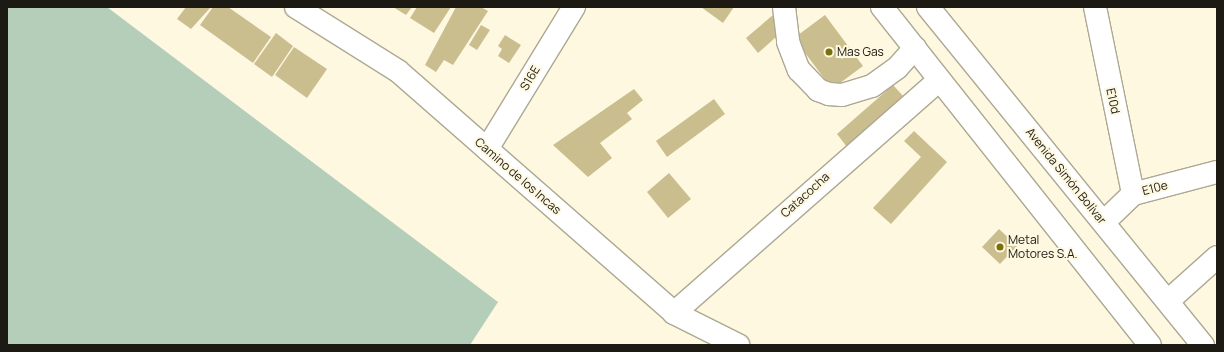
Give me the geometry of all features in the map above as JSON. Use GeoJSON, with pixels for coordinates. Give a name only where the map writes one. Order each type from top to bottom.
{"type":"FeatureCollection","features":[{"type":"Feature","properties":{"kind":"main road","name":"Camino de los Incas"},"geometry":{"type":"LineString","coordinates":[[296,7],[398,71],[674,314],[738,345]]}},
{"type":"Feature","properties":{"kind":"main road","name":"S16E"},"geometry":{"type":"LineString","coordinates":[[487,149],[574,7]]}},
{"type":"Feature","properties":{"kind":"main road"},"geometry":{"type":"LineString","coordinates":[[784,7],[788,42],[799,70],[818,90],[829,94],[842,95],[872,86],[897,68],[914,48]]}},
{"type":"Feature","properties":{"kind":"main road"},"geometry":{"type":"LineString","coordinates":[[882,7],[1150,345]]}},
{"type":"Feature","properties":{"kind":"main road","name":"Avenida Simón Bolívar"},"geometry":{"type":"LineString","coordinates":[[928,7],[1203,345]]}},
{"type":"Feature","properties":{"kind":"main road","name":"E10d"},"geometry":{"type":"LineString","coordinates":[[1095,7],[1133,194]]}},
{"type":"Feature","properties":{"kind":"main road","name":"Catacocha"},"geometry":{"type":"LineString","coordinates":[[674,314],[939,80]]}},
{"type":"Feature","properties":{"kind":"main road","name":"E10e"},"geometry":{"type":"LineString","coordinates":[[1104,222],[1133,194],[1217,172]]}},
{"type":"Feature","properties":{"kind":"main road"},"geometry":{"type":"LineString","coordinates":[[1168,301],[1217,257]]}},
{"type":"Feature","properties":{"kind":"green space"},"geometry":{"type":"Polygon","coordinates":[[[7,7],[107,7],[498,302],[470,345],[7,345],[7,7]]]}},
{"type":"Feature","properties":{"kind":"building"},"geometry":{"type":"Polygon","coordinates":[[[186,7],[211,7],[191,29],[177,19],[186,7]]]}},
{"type":"Feature","properties":{"kind":"building"},"geometry":{"type":"Polygon","coordinates":[[[213,7],[228,7],[271,37],[253,63],[200,25],[213,7]]]}},
{"type":"Feature","properties":{"kind":"building"},"geometry":{"type":"Polygon","coordinates":[[[393,7],[412,7],[406,15],[393,7]]]}},
{"type":"Feature","properties":{"kind":"building"},"geometry":{"type":"Polygon","coordinates":[[[417,7],[451,7],[434,33],[410,18],[417,7]]]}},
{"type":"Feature","properties":{"kind":"building"},"geometry":{"type":"Polygon","coordinates":[[[456,7],[481,7],[488,11],[453,65],[444,60],[436,72],[425,65],[456,7]]]}},
{"type":"Feature","properties":{"kind":"building"},"geometry":{"type":"Polygon","coordinates":[[[701,7],[734,7],[723,23],[701,7]]]}},
{"type":"Feature","properties":{"kind":"building"},"geometry":{"type":"Polygon","coordinates":[[[773,15],[785,29],[758,53],[746,38],[773,15]]]}},
{"type":"Feature","properties":{"kind":"building","name":"Mas Gas"},"geometry":{"type":"Polygon","coordinates":[[[825,15],[863,66],[832,89],[794,38],[825,15]]]}},
{"type":"Feature","properties":{"kind":"building"},"geometry":{"type":"Polygon","coordinates":[[[481,25],[490,30],[477,50],[469,45],[481,25]]]}},
{"type":"Feature","properties":{"kind":"building"},"geometry":{"type":"Polygon","coordinates":[[[276,33],[293,46],[272,77],[254,64],[276,33]]]}},
{"type":"Feature","properties":{"kind":"building"},"geometry":{"type":"Polygon","coordinates":[[[505,35],[521,45],[509,63],[498,56],[502,49],[498,46],[505,35]]]}},
{"type":"Feature","properties":{"kind":"building"},"geometry":{"type":"Polygon","coordinates":[[[294,47],[327,69],[307,98],[275,75],[294,47]]]}},
{"type":"Feature","properties":{"kind":"building"},"geometry":{"type":"Polygon","coordinates":[[[893,85],[904,97],[847,147],[837,134],[893,85]]]}},
{"type":"Feature","properties":{"kind":"building"},"geometry":{"type":"Polygon","coordinates":[[[634,89],[643,100],[627,113],[632,119],[600,143],[612,158],[588,177],[553,145],[634,89]]]}},
{"type":"Feature","properties":{"kind":"building"},"geometry":{"type":"Polygon","coordinates":[[[714,99],[725,114],[667,157],[656,141],[714,99]]]}},
{"type":"Feature","properties":{"kind":"building"},"geometry":{"type":"Polygon","coordinates":[[[914,131],[947,162],[891,224],[873,208],[921,157],[904,141],[914,131]]]}},
{"type":"Feature","properties":{"kind":"building"},"geometry":{"type":"Polygon","coordinates":[[[669,173],[691,199],[668,218],[647,192],[669,173]]]}},
{"type":"Feature","properties":{"kind":"building","name":"Metal Motores S.A."},"geometry":{"type":"Polygon","coordinates":[[[999,229],[1017,246],[1000,264],[982,247],[999,229]]]}},
{"type":"Feature","properties":{"kind":"place","name":"Mas Gas"},"geometry":{"type":"Point","coordinates":[829,52]}},
{"type":"Feature","properties":{"kind":"place","name":"Metal Motores S.A."},"geometry":{"type":"Point","coordinates":[1000,247]}}]}
